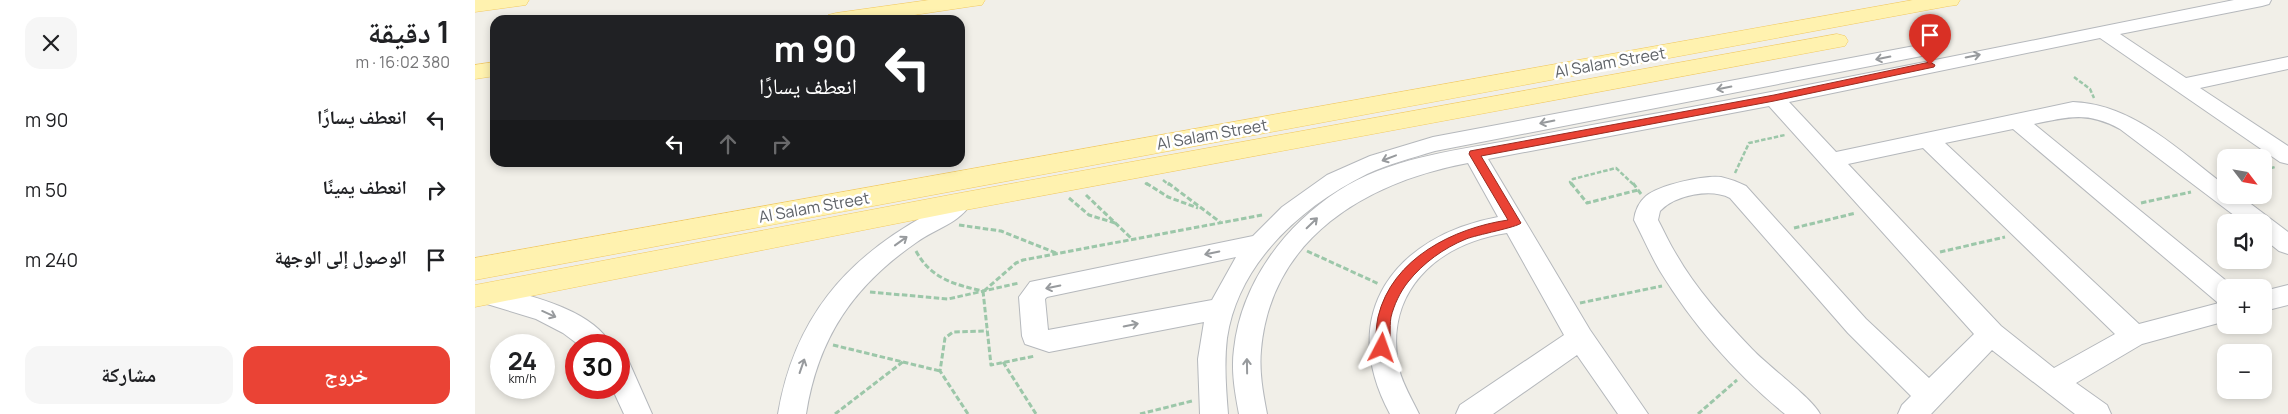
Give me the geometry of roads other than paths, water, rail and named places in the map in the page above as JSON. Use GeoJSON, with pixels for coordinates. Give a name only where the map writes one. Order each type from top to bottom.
{"type":"FeatureCollection","features":[{"type":"Feature","properties":{"kind":"main road"},"geometry":{"type":"LineString","coordinates":[[475,6],[518,0]]}},
{"type":"Feature","properties":{"kind":"main road"},"geometry":{"type":"LineString","coordinates":[[870,15],[974,0]]}},
{"type":"Feature","properties":{"kind":"main road","name":"Al Salam Street"},"geometry":{"type":"LineString","coordinates":[[475,269],[1949,0]]}},
{"type":"Feature","properties":{"kind":"main road","name":"Al Salam Street"},"geometry":{"type":"LineString","coordinates":[[480,295],[960,202],[1837,41]]}},
{"type":"Feature","properties":{"kind":"main road"},"geometry":{"type":"LineString","coordinates":[[475,72],[490,70]]}},
{"type":"Feature","properties":{"kind":"street"},"geometry":{"type":"LineString","coordinates":[[1253,414],[1249,400],[1246,363],[1250,327],[1260,295],[1275,265],[1291,244],[1320,216],[1347,196],[1377,180],[1409,168],[1474,154],[1590,122],[1942,55],[2189,0]]}},
{"type":"Feature","properties":{"kind":"street"},"geometry":{"type":"LineString","coordinates":[[1207,407],[1215,328],[1228,289],[1260,243],[1295,209],[1329,185],[1361,168],[1433,144],[1774,98],[1942,55],[2102,31],[2262,0]]}},
{"type":"Feature","properties":{"kind":"street"},"geometry":{"type":"LineString","coordinates":[[2102,31],[2288,157]]}},
{"type":"Feature","properties":{"kind":"street"},"geometry":{"type":"LineString","coordinates":[[2183,86],[2279,65],[2288,79]]}},
{"type":"Feature","properties":{"kind":"street"},"geometry":{"type":"LineString","coordinates":[[1774,98],[1991,334],[2097,414]]}},
{"type":"Feature","properties":{"kind":"street"},"geometry":{"type":"LineString","coordinates":[[1832,160],[2073,109],[2086,109],[2115,117],[2128,124],[2248,214]]}},
{"type":"Feature","properties":{"kind":"street"},"geometry":{"type":"LineString","coordinates":[[2017,121],[2217,288]]}},
{"type":"Feature","properties":{"kind":"street"},"geometry":{"type":"LineString","coordinates":[[1928,140],[2134,336]]}},
{"type":"Feature","properties":{"kind":"street"},"geometry":{"type":"LineString","coordinates":[[1474,154],[1580,338],[1634,414]]}},
{"type":"Feature","properties":{"kind":"street"},"geometry":{"type":"LineString","coordinates":[[1806,414],[1753,367],[1702,311],[1669,264],[1646,220],[1644,198],[1665,196],[1708,186],[1728,187],[1745,198],[1857,326],[1921,405],[1991,334]]}},
{"type":"Feature","properties":{"kind":"street"},"geometry":{"type":"LineString","coordinates":[[793,414],[794,393],[801,366],[812,341],[828,314],[847,289],[880,257],[910,235],[951,212],[960,202]]}},
{"type":"Feature","properties":{"kind":"street"},"geometry":{"type":"LineString","coordinates":[[1405,414],[1388,380],[1383,358],[1382,337],[1385,316],[1395,292],[1416,265],[1451,241],[1478,230],[1515,223]]}},
{"type":"Feature","properties":{"kind":"street"},"geometry":{"type":"LineString","coordinates":[[2272,232],[2288,245]]}},
{"type":"Feature","properties":{"kind":"street"},"geometry":{"type":"LineString","coordinates":[[1222,308],[1049,341],[1035,336],[1032,297],[1039,289],[1260,243]]}},
{"type":"Feature","properties":{"kind":"street"},"geometry":{"type":"LineString","coordinates":[[2272,299],[2288,294]]}},
{"type":"Feature","properties":{"kind":"street"},"geometry":{"type":"LineString","coordinates":[[480,295],[528,305],[565,321],[582,334]]}},
{"type":"Feature","properties":{"kind":"street"},"geometry":{"type":"LineString","coordinates":[[2053,382],[2134,336],[2217,313]]}},
{"type":"Feature","properties":{"kind":"street"},"geometry":{"type":"LineString","coordinates":[[1470,414],[1580,338]]}},
{"type":"Feature","properties":{"kind":"street"},"geometry":{"type":"LineString","coordinates":[[630,395],[638,414]]}}]}
